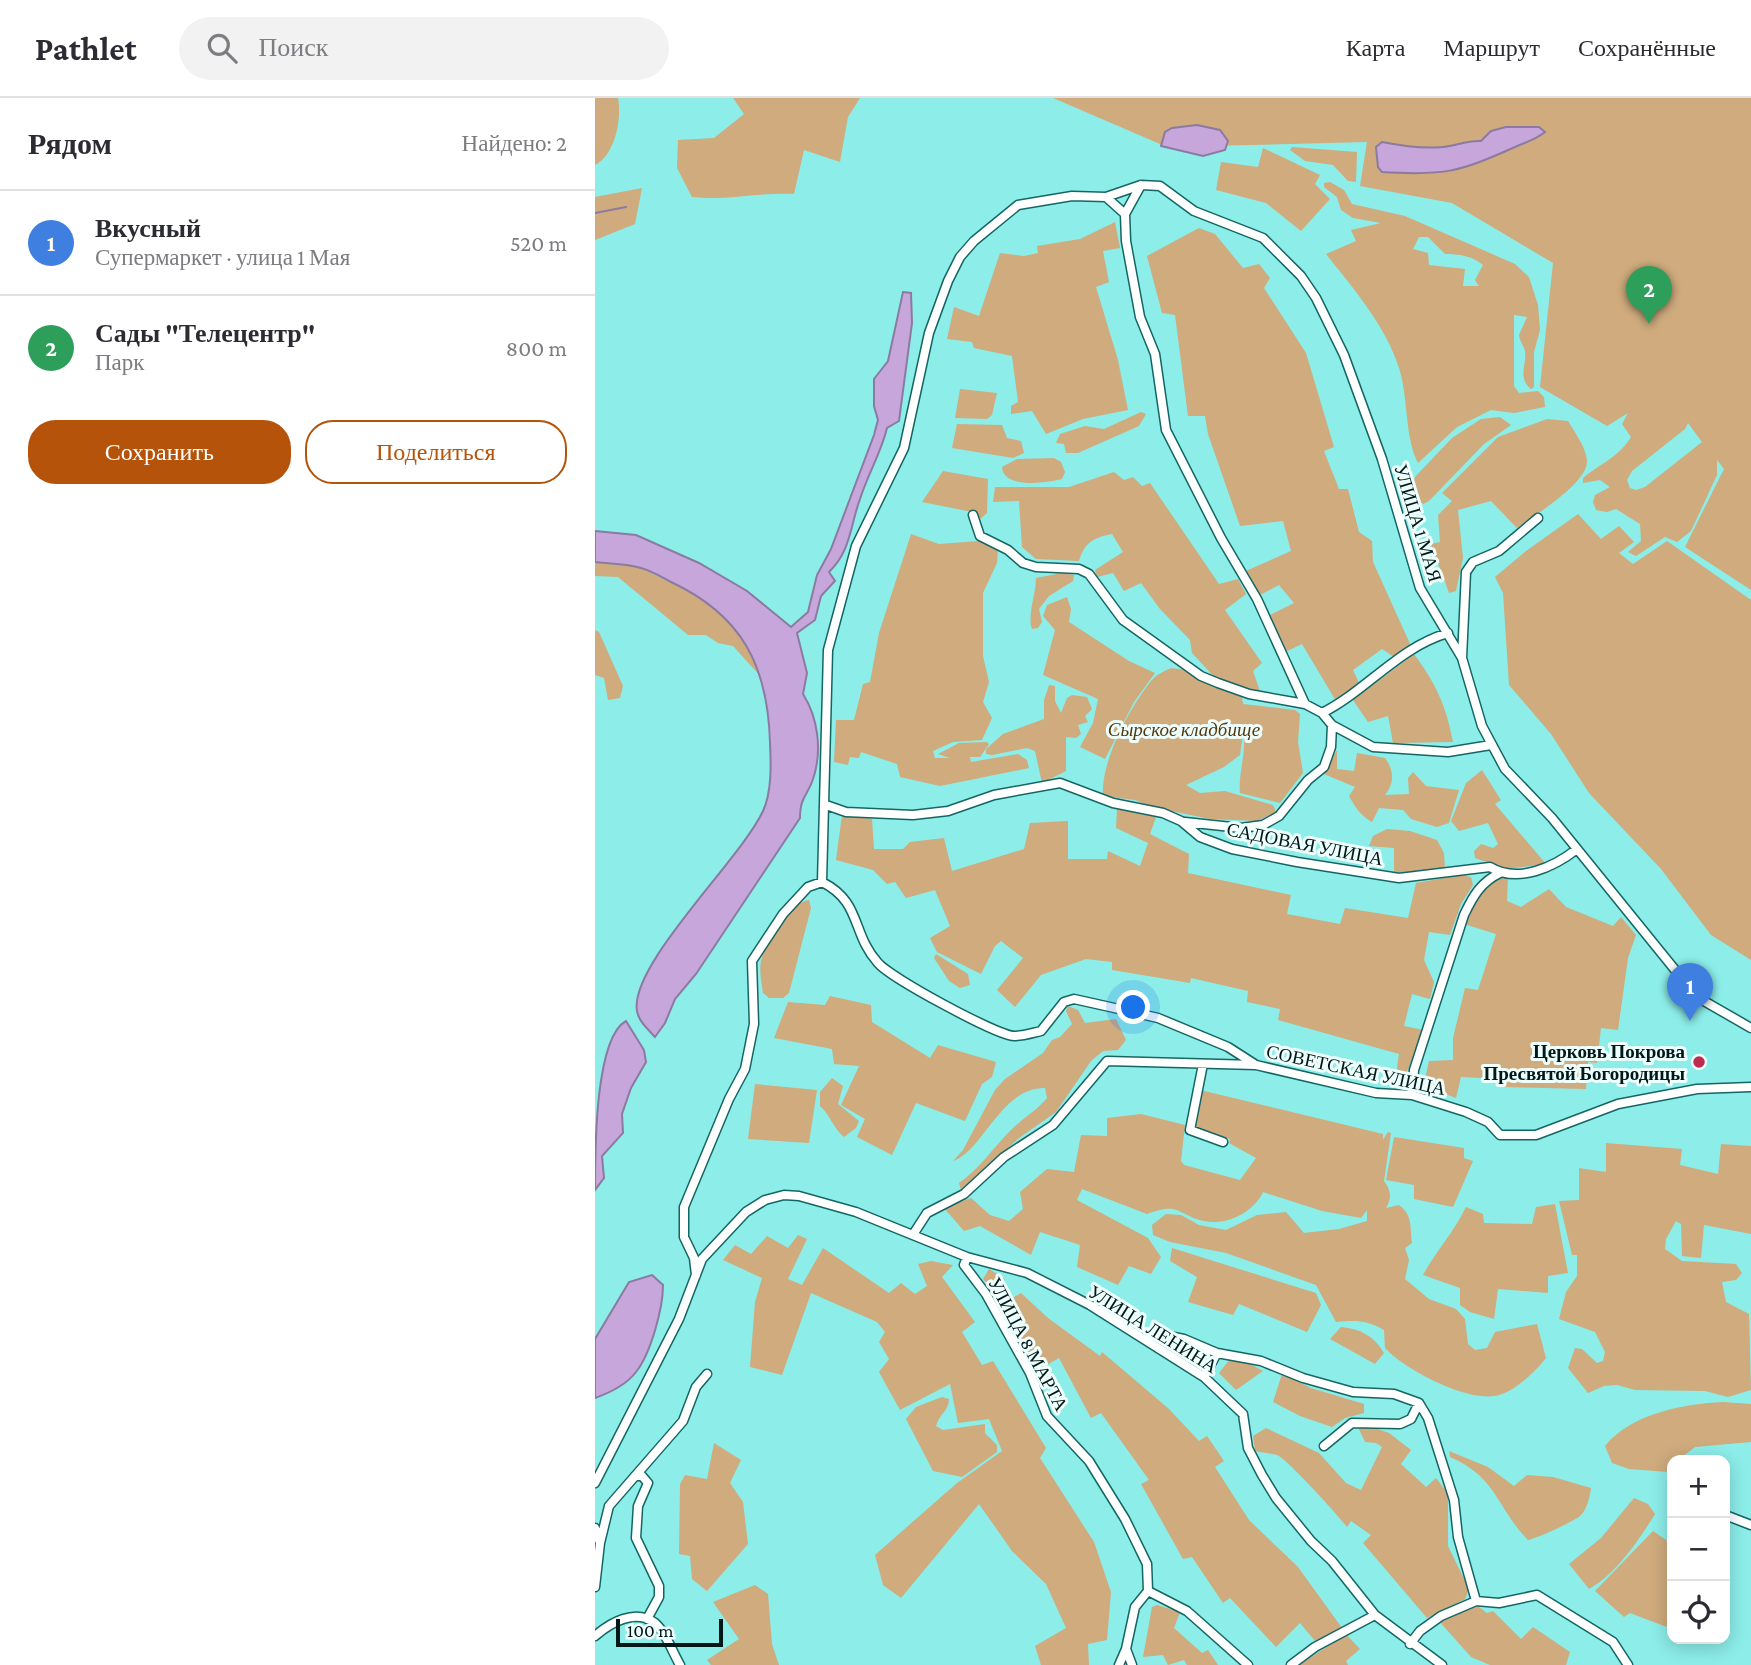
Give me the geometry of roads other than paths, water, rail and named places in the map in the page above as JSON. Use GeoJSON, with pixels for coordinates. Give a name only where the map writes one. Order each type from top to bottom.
{"type":"FeatureCollection","features":[{"type":"Feature","properties":{"kind":"street"},"geometry":{"type":"LineString","coordinates":[[696,1275],[694,1258],[684,1237],[684,1207],[729,1099],[745,1069],[754,1024],[752,961],[783,915],[808,887],[822,882],[821,826],[825,805],[828,650],[856,546],[904,448],[929,333],[948,281],[960,257],[974,241],[1018,205],[1072,196],[1106,197],[1141,185]]}},
{"type":"Feature","properties":{"kind":"street"},"geometry":{"type":"LineString","coordinates":[[1141,185],[1125,214],[1126,241],[1140,317],[1155,354],[1166,430],[1221,538],[1257,599],[1305,704]]}},
{"type":"Feature","properties":{"kind":"street","name":"УЛИЦА 1 МАЯ"},"geometry":{"type":"LineString","coordinates":[[1141,185],[1160,186],[1194,211],[1263,238],[1309,287],[1344,355],[1382,459],[1423,595],[1462,658],[1482,726],[1491,745],[1518,785],[1536,800],[1697,998],[1751,1028]]}},
{"type":"Feature","properties":{"kind":"street"},"geometry":{"type":"LineString","coordinates":[[1106,197],[1125,214]]}},
{"type":"Feature","properties":{"kind":"street"},"geometry":{"type":"LineString","coordinates":[[973,514],[980,536],[1009,550],[1023,563],[1036,567],[1079,569],[1089,574],[1123,620],[1201,676],[1249,694],[1305,704],[1322,713],[1332,725],[1373,747],[1448,752],[1491,745]]}},
{"type":"Feature","properties":{"kind":"street"},"geometry":{"type":"LineString","coordinates":[[1462,658],[1466,572],[1473,562],[1499,551],[1538,518]]}},
{"type":"Feature","properties":{"kind":"street"},"geometry":{"type":"LineString","coordinates":[[1322,713],[1343,703],[1410,650],[1430,638],[1448,633]]}},
{"type":"Feature","properties":{"kind":"street"},"geometry":{"type":"LineString","coordinates":[[1181,821],[1241,828],[1263,825],[1279,816],[1308,780],[1324,767],[1331,747],[1332,725]]}},
{"type":"Feature","properties":{"kind":"street","name":"САДОВАЯ УЛИЦА"},"geometry":{"type":"LineString","coordinates":[[825,805],[846,812],[913,815],[948,811],[993,795],[1060,783],[1113,803],[1163,813],[1181,821],[1200,837],[1232,849],[1399,878],[1490,867],[1500,873],[1541,870],[1559,863],[1577,849]]}},
{"type":"Feature","properties":{"kind":"street"},"geometry":{"type":"LineString","coordinates":[[1412,1095],[1414,1070],[1464,915],[1475,894],[1487,880],[1500,873]]}},
{"type":"Feature","properties":{"kind":"street","name":"СОВЕТСКАЯ УЛИЦА"},"geometry":{"type":"LineString","coordinates":[[822,882],[836,889],[852,906],[856,925],[878,963],[912,987],[1012,1036],[1041,1031],[1058,1006],[1074,999],[1158,1018],[1228,1047],[1256,1066],[1375,1093],[1412,1095],[1466,1112],[1488,1122],[1500,1135],[1515,1137],[1536,1135],[1618,1104],[1697,1089],[1751,1087]]}},
{"type":"Feature","properties":{"kind":"street"},"geometry":{"type":"LineString","coordinates":[[914,1233],[927,1213],[964,1194],[1004,1157],[1053,1125],[1107,1061],[1256,1066]]}},
{"type":"Feature","properties":{"kind":"street"},"geometry":{"type":"LineString","coordinates":[[1203,1064],[1190,1130],[1223,1142]]}},
{"type":"Feature","properties":{"kind":"street","name":"УЛИЦА ЛЕНИНА"},"geometry":{"type":"LineString","coordinates":[[595,1483],[680,1319],[702,1259],[726,1230],[765,1200],[784,1195],[856,1212],[914,1233],[967,1257],[1027,1273],[1090,1305],[1204,1377],[1243,1414],[1248,1448],[1276,1498],[1375,1615],[1441,1665]]}},
{"type":"Feature","properties":{"kind":"street","name":"УЛИЦА 8 МАРТА"},"geometry":{"type":"LineString","coordinates":[[967,1257],[964,1265],[986,1294],[1030,1373],[1047,1416],[1089,1461],[1125,1519],[1147,1564],[1148,1591]]}},
{"type":"Feature","properties":{"kind":"street"},"geometry":{"type":"LineString","coordinates":[[1147,1341],[1153,1333],[1184,1339],[1217,1353],[1261,1361],[1303,1378],[1353,1392],[1394,1394],[1419,1403],[1428,1418],[1454,1500],[1458,1537],[1476,1601]]}},
{"type":"Feature","properties":{"kind":"street"},"geometry":{"type":"LineString","coordinates":[[1204,1377],[1217,1353]]}},
{"type":"Feature","properties":{"kind":"street"},"geometry":{"type":"LineString","coordinates":[[595,1587],[600,1543],[609,1506],[683,1421],[696,1387],[707,1374]]}},
{"type":"Feature","properties":{"kind":"street"},"geometry":{"type":"LineString","coordinates":[[1324,1446],[1352,1423],[1400,1424],[1411,1419],[1419,1403]]}},
{"type":"Feature","properties":{"kind":"street"},"geometry":{"type":"LineString","coordinates":[[635,1476],[642,1476],[648,1483],[638,1506],[637,1545],[659,1586],[659,1597],[647,1619]]}},
{"type":"Feature","properties":{"kind":"street"},"geometry":{"type":"LineString","coordinates":[[1730,1517],[1751,1525]]}},
{"type":"Feature","properties":{"kind":"street"},"geometry":{"type":"LineString","coordinates":[[595,1528],[600,1543]]}},
{"type":"Feature","properties":{"kind":"street"},"geometry":{"type":"LineString","coordinates":[[1119,1665],[1126,1649],[1135,1607],[1148,1591],[1187,1611],[1248,1665]]}},
{"type":"Feature","properties":{"kind":"street"},"geometry":{"type":"LineString","coordinates":[[1410,1644],[1420,1631],[1441,1616],[1476,1601],[1499,1603],[1537,1595],[1613,1642],[1628,1665]]}},
{"type":"Feature","properties":{"kind":"street"},"geometry":{"type":"LineString","coordinates":[[1291,1665],[1315,1647],[1375,1615]]}},
{"type":"Feature","properties":{"kind":"street"},"geometry":{"type":"LineString","coordinates":[[595,1636],[612,1622],[628,1618],[647,1619],[656,1623],[680,1665]]}},
{"type":"Feature","properties":{"kind":"street"},"geometry":{"type":"LineString","coordinates":[[1126,1649],[1132,1665]]}},
{"type":"Feature","properties":{"kind":"waterway"},"geometry":{"type":"LineString","coordinates":[[595,213],[626,207]]}},
{"type":"Feature","properties":{"kind":"place","name":"Сады \"Телецентр\""},"geometry":{"type":"Point","coordinates":[1649,324]}},
{"type":"Feature","properties":{"kind":"place","name":"Вкусный"},"geometry":{"type":"Point","coordinates":[1690,1021]}},
{"type":"Feature","properties":{"kind":"place","name":"Церковь Покрова Пресвятой Богородицы"},"geometry":{"type":"Point","coordinates":[1699,1062]}},
{"type":"Feature","properties":{"kind":"park label","name":"Сырское кладбище"},"geometry":{"type":"Point","coordinates":[1184,729]}}]}
